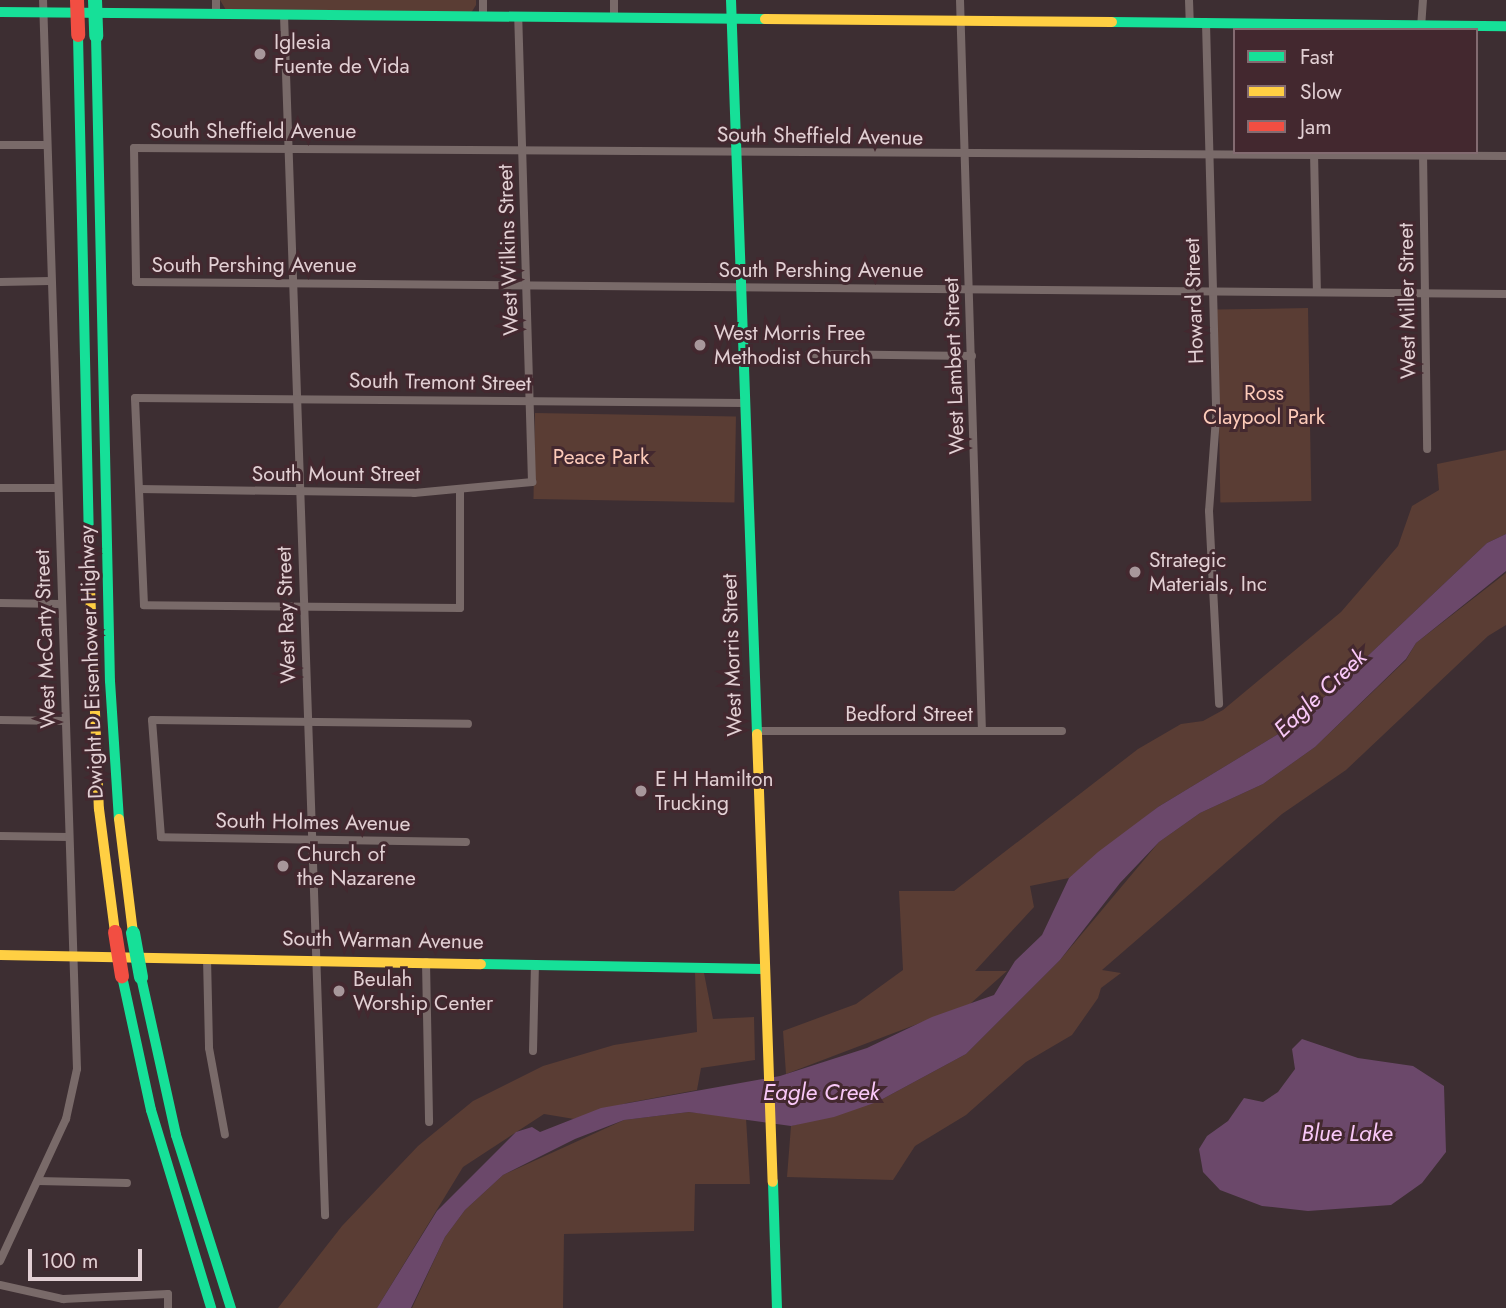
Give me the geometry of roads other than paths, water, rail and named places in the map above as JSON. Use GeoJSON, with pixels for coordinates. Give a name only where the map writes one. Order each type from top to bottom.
{"type":"FeatureCollection","features":[{"type":"Feature","properties":{"kind":"main road","name":"Dwight D Eisenhower Highway"},"geometry":{"type":"LineString","coordinates":[[77,0],[92,704],[99,808],[122,976],[151,1111],[211,1308]]}},
{"type":"Feature","properties":{"kind":"main road","name":"Dwight D Eisenhower Highway"},"geometry":{"type":"LineString","coordinates":[[95,0],[110,681],[117,800],[141,977],[176,1135],[230,1308]]}},
{"type":"Feature","properties":{"kind":"main road","name":"West Morris Street"},"geometry":{"type":"LineString","coordinates":[[731,0],[778,1308]]}},
{"type":"Feature","properties":{"kind":"main road"},"geometry":{"type":"LineString","coordinates":[[0,12],[42,6],[216,7],[284,15],[1206,23],[1312,27],[1506,26]]}},
{"type":"Feature","properties":{"kind":"main road","name":"South Warman Avenue"},"geometry":{"type":"LineString","coordinates":[[0,955],[764,969]]}},
{"type":"Feature","properties":{"kind":"street"},"geometry":{"type":"LineString","coordinates":[[483,0],[483,17]]}},
{"type":"Feature","properties":{"kind":"street"},"geometry":{"type":"LineString","coordinates":[[614,0],[614,18]]}},
{"type":"Feature","properties":{"kind":"street","name":"West Lambert Street"},"geometry":{"type":"LineString","coordinates":[[960,0],[982,732]]}},
{"type":"Feature","properties":{"kind":"street"},"geometry":{"type":"LineString","coordinates":[[1189,0],[1190,23]]}},
{"type":"Feature","properties":{"kind":"street"},"geometry":{"type":"LineString","coordinates":[[1421,27],[1423,0]]}},
{"type":"Feature","properties":{"kind":"street","name":"West McCarty Street"},"geometry":{"type":"LineString","coordinates":[[0,1261],[66,1119],[76,1084],[42,6]]}},
{"type":"Feature","properties":{"kind":"street","name":"West Ray Street"},"geometry":{"type":"LineString","coordinates":[[284,15],[325,1215]]}},
{"type":"Feature","properties":{"kind":"street","name":"West Wilkins Street"},"geometry":{"type":"LineString","coordinates":[[518,17],[532,482]]}},
{"type":"Feature","properties":{"kind":"street","name":"Howard Street"},"geometry":{"type":"LineString","coordinates":[[1206,23],[1216,418],[1209,511],[1219,704]]}},
{"type":"Feature","properties":{"kind":"street"},"geometry":{"type":"LineString","coordinates":[[0,145],[45,145]]}},
{"type":"Feature","properties":{"kind":"street","name":"South Sheffield Avenue"},"geometry":{"type":"LineString","coordinates":[[136,282],[134,148],[965,155],[1262,154]]}},
{"type":"Feature","properties":{"kind":"street"},"geometry":{"type":"LineString","coordinates":[[1314,154],[1317,292]]}},
{"type":"Feature","properties":{"kind":"street","name":"South Sheffield Avenue"},"geometry":{"type":"LineString","coordinates":[[1423,154],[1506,156]]}},
{"type":"Feature","properties":{"kind":"street","name":"West Miller Street"},"geometry":{"type":"LineString","coordinates":[[1423,154],[1427,449]]}},
{"type":"Feature","properties":{"kind":"street"},"geometry":{"type":"LineString","coordinates":[[0,282],[50,281]]}},
{"type":"Feature","properties":{"kind":"street","name":"South Pershing Avenue"},"geometry":{"type":"LineString","coordinates":[[136,282],[1506,294]]}},
{"type":"Feature","properties":{"kind":"street"},"geometry":{"type":"LineString","coordinates":[[809,354],[972,356]]}},
{"type":"Feature","properties":{"kind":"street","name":"South Tremont Street"},"geometry":{"type":"LineString","coordinates":[[139,489],[135,398],[744,403]]}},
{"type":"Feature","properties":{"kind":"street","name":"South Mount Street"},"geometry":{"type":"LineString","coordinates":[[139,489],[460,491],[532,482]]}},
{"type":"Feature","properties":{"kind":"street"},"geometry":{"type":"LineString","coordinates":[[0,488],[57,488]]}},
{"type":"Feature","properties":{"kind":"street"},"geometry":{"type":"LineString","coordinates":[[139,489],[144,605],[303,608],[460,608],[460,491]]}},
{"type":"Feature","properties":{"kind":"street"},"geometry":{"type":"LineString","coordinates":[[0,603],[61,604]]}},
{"type":"Feature","properties":{"kind":"street"},"geometry":{"type":"LineString","coordinates":[[0,720],[65,721]]}},
{"type":"Feature","properties":{"kind":"street","name":"South Holmes Avenue"},"geometry":{"type":"LineString","coordinates":[[308,723],[152,720],[161,837],[466,842]]}},
{"type":"Feature","properties":{"kind":"street"},"geometry":{"type":"LineString","coordinates":[[308,723],[468,724]]}},
{"type":"Feature","properties":{"kind":"street","name":"Bedford Street"},"geometry":{"type":"LineString","coordinates":[[756,731],[1062,731]]}},
{"type":"Feature","properties":{"kind":"street"},"geometry":{"type":"LineString","coordinates":[[0,836],[69,837]]}},
{"type":"Feature","properties":{"kind":"street"},"geometry":{"type":"LineString","coordinates":[[207,958],[209,1048],[225,1135]]}},
{"type":"Feature","properties":{"kind":"street"},"geometry":{"type":"LineString","coordinates":[[426,962],[429,1122]]}},
{"type":"Feature","properties":{"kind":"street"},"geometry":{"type":"LineString","coordinates":[[533,1051],[535,964]]}},
{"type":"Feature","properties":{"kind":"street"},"geometry":{"type":"LineString","coordinates":[[38,1181],[127,1183]]}},
{"type":"Feature","properties":{"kind":"street"},"geometry":{"type":"LineString","coordinates":[[0,1285],[62,1299],[168,1294],[169,1308]]}},
{"type":"Feature","properties":{"kind":"water","name":"Eagle Creek"},"geometry":{"type":"Polygon","coordinates":[[[1506,534],[1506,571],[1416,643],[1406,659],[1315,747],[1263,784],[1200,813],[1159,842],[1120,883],[1060,960],[966,1054],[877,1102],[834,1117],[791,1126],[689,1112],[624,1120],[575,1139],[503,1175],[465,1210],[445,1237],[411,1308],[377,1308],[437,1211],[516,1132],[532,1127],[540,1132],[601,1108],[780,1076],[867,1048],[932,1017],[994,995],[1015,961],[1042,935],[1069,878],[1098,852],[1158,807],[1298,722],[1487,543],[1506,534]]]}},
{"type":"Feature","properties":{"kind":"water","name":"Blue Lake"},"geometry":{"type":"Polygon","coordinates":[[[1302,1039],[1358,1058],[1413,1066],[1444,1086],[1446,1152],[1422,1183],[1391,1205],[1308,1211],[1262,1206],[1220,1190],[1203,1172],[1199,1149],[1207,1136],[1228,1121],[1244,1098],[1263,1102],[1278,1092],[1295,1069],[1292,1049],[1302,1039]]]}},
{"type":"Feature","properties":{"kind":"place","name":"Iglesia Fuente de Vida"},"geometry":{"type":"Point","coordinates":[260,54]}},
{"type":"Feature","properties":{"kind":"place","name":"West Morris Free Methodist Church"},"geometry":{"type":"Point","coordinates":[700,345]}},
{"type":"Feature","properties":{"kind":"place","name":"Strategic Materials, Inc"},"geometry":{"type":"Point","coordinates":[1135,572]}},
{"type":"Feature","properties":{"kind":"place","name":"E H Hamilton Trucking"},"geometry":{"type":"Point","coordinates":[641,791]}},
{"type":"Feature","properties":{"kind":"place","name":"Church of the Nazarene"},"geometry":{"type":"Point","coordinates":[283,866]}},
{"type":"Feature","properties":{"kind":"place","name":"Beulah Worship Center"},"geometry":{"type":"Point","coordinates":[339,991]}},
{"type":"Feature","properties":{"kind":"park label","name":"Ross Claypool Park"},"geometry":{"type":"Point","coordinates":[1264,405]}},
{"type":"Feature","properties":{"kind":"park label","name":"Peace Park"},"geometry":{"type":"Point","coordinates":[601,457]}}]}
